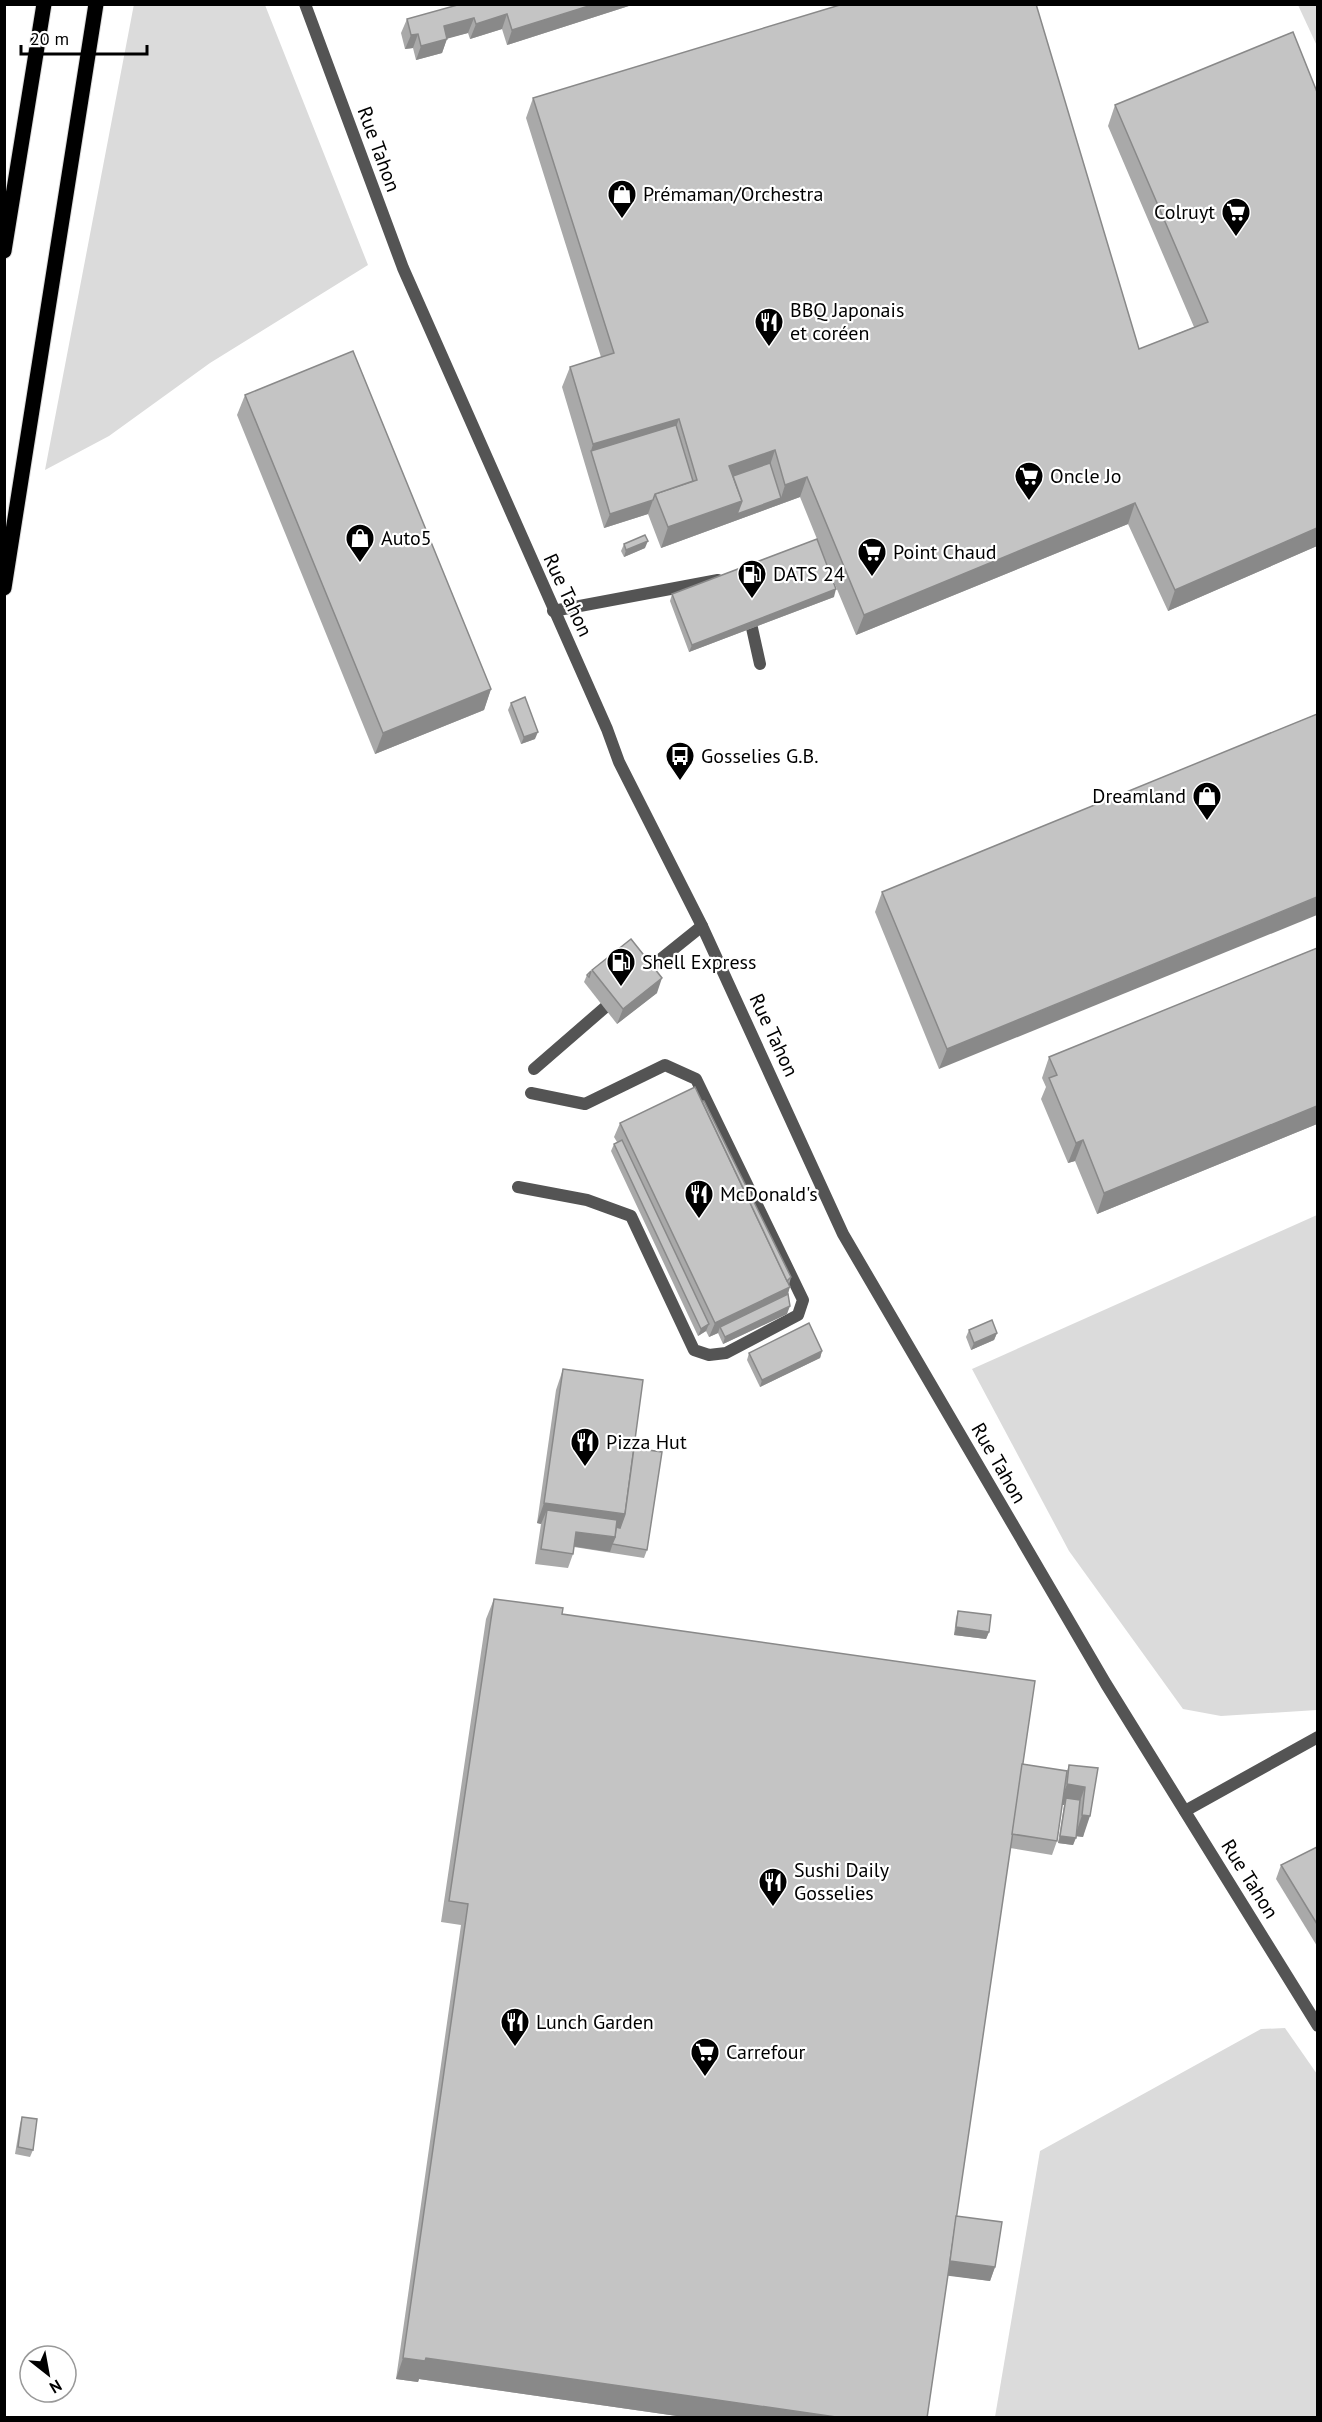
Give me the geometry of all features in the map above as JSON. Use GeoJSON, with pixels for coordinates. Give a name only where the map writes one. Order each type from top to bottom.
{"type":"FeatureCollection","features":[{"type":"Feature","properties":{"kind":"main road"},"geometry":{"type":"LineString","coordinates":[[4,251],[44,4]]}},
{"type":"Feature","properties":{"kind":"main road"},"geometry":{"type":"LineString","coordinates":[[4,588],[96,4]]}},
{"type":"Feature","properties":{"kind":"street","name":"Rue Tahon"},"geometry":{"type":"LineString","coordinates":[[305,4],[402,268],[607,729],[619,762],[702,926],[843,1234],[1106,1684],[1317,2026]]}},
{"type":"Feature","properties":{"kind":"street"},"geometry":{"type":"LineString","coordinates":[[553,611],[734,577]]}},
{"type":"Feature","properties":{"kind":"street"},"geometry":{"type":"LineString","coordinates":[[752,628],[760,663]]}},
{"type":"Feature","properties":{"kind":"street"},"geometry":{"type":"LineString","coordinates":[[534,1069],[661,957],[702,926]]}},
{"type":"Feature","properties":{"kind":"street"},"geometry":{"type":"LineString","coordinates":[[518,1187],[587,1200],[631,1216],[694,1350],[709,1355],[726,1353],[798,1315],[803,1300],[696,1079],[665,1065],[585,1104],[531,1093]]}},
{"type":"Feature","properties":{"kind":"street"},"geometry":{"type":"LineString","coordinates":[[1185,1811],[1317,1737]]}},
{"type":"Feature","properties":{"kind":"shaded area"},"geometry":{"type":"Polygon","coordinates":[[[134,4],[265,5],[368,265],[210,363],[109,436],[45,470],[134,4]]]}},
{"type":"Feature","properties":{"kind":"shaded area"},"geometry":{"type":"Polygon","coordinates":[[[1298,5],[1317,5],[1317,46],[1298,5]]]}},
{"type":"Feature","properties":{"kind":"shaded area"},"geometry":{"type":"Polygon","coordinates":[[[1317,1215],[1317,1710],[1221,1716],[1183,1709],[1069,1551],[972,1369],[1317,1215]]]}},
{"type":"Feature","properties":{"kind":"shaded area"},"geometry":{"type":"Polygon","coordinates":[[[1285,2028],[1317,2074],[1317,2417],[995,2417],[1040,2151],[1261,2029],[1285,2028]]]}},
{"type":"Feature","properties":{"kind":"building"},"geometry":{"type":"Polygon","coordinates":[[[461,4],[595,4],[512,30],[507,14],[476,24],[474,18],[444,26],[447,39],[421,46],[418,34],[411,35],[407,19],[461,4]]]}},
{"type":"Feature","properties":{"kind":"building"},"geometry":{"type":"Polygon","coordinates":[[[843,4],[1036,4],[1139,349],[1208,322],[1115,105],[1293,32],[1317,92],[1317,528],[1175,590],[1135,503],[864,615],[807,477],[785,485],[775,450],[729,466],[742,501],[668,527],[655,494],[697,480],[679,419],[593,444],[570,367],[614,353],[533,98],[843,4]]]}},
{"type":"Feature","properties":{"kind":"building","name":"Auto5"},"geometry":{"type":"Polygon","coordinates":[[[353,351],[491,689],[383,733],[245,395],[353,351]]]}},
{"type":"Feature","properties":{"kind":"building"},"geometry":{"type":"Polygon","coordinates":[[[676,425],[693,481],[655,494],[653,500],[610,514],[591,451],[676,425]]]}},
{"type":"Feature","properties":{"kind":"building"},"geometry":{"type":"Polygon","coordinates":[[[770,463],[781,498],[737,514],[742,501],[733,476],[770,463]]]}},
{"type":"Feature","properties":{"kind":"building"},"geometry":{"type":"Polygon","coordinates":[[[645,535],[648,541],[626,550],[624,544],[645,535]]]}},
{"type":"Feature","properties":{"kind":"building","name":"DATS 24"},"geometry":{"type":"Polygon","coordinates":[[[817,539],[836,589],[692,645],[672,594],[817,539]]]}},
{"type":"Feature","properties":{"kind":"building"},"geometry":{"type":"Polygon","coordinates":[[[525,697],[538,732],[524,737],[511,703],[525,697]]]}},
{"type":"Feature","properties":{"kind":"building","name":"Dreamland"},"geometry":{"type":"Polygon","coordinates":[[[1317,714],[1317,897],[947,1049],[882,892],[1317,714]]]}},
{"type":"Feature","properties":{"kind":"building"},"geometry":{"type":"Polygon","coordinates":[[[631,939],[662,978],[623,1009],[592,970],[631,939]]]}},
{"type":"Feature","properties":{"kind":"building"},"geometry":{"type":"Polygon","coordinates":[[[1317,948],[1317,1106],[1104,1193],[1083,1140],[1076,1143],[1049,1078],[1057,1075],[1049,1057],[1317,948]]]}},
{"type":"Feature","properties":{"kind":"building","name":"McDonald's"},"geometry":{"type":"Polygon","coordinates":[[[695,1087],[790,1287],[715,1323],[620,1123],[695,1087]]]}},
{"type":"Feature","properties":{"kind":"building"},"geometry":{"type":"Polygon","coordinates":[[[702,1101],[791,1277],[787,1281],[702,1101]]]}},
{"type":"Feature","properties":{"kind":"building"},"geometry":{"type":"Polygon","coordinates":[[[622,1140],[709,1324],[701,1329],[614,1144],[622,1140]]]}},
{"type":"Feature","properties":{"kind":"building"},"geometry":{"type":"Polygon","coordinates":[[[788,1294],[790,1306],[725,1337],[720,1327],[788,1294]]]}},
{"type":"Feature","properties":{"kind":"building"},"geometry":{"type":"Polygon","coordinates":[[[992,1320],[997,1333],[974,1343],[969,1330],[992,1320]]]}},
{"type":"Feature","properties":{"kind":"building"},"geometry":{"type":"Polygon","coordinates":[[[809,1323],[822,1351],[762,1380],[749,1353],[809,1323]]]}},
{"type":"Feature","properties":{"kind":"building","name":"Pizza Hut"},"geometry":{"type":"Polygon","coordinates":[[[563,1369],[643,1380],[625,1514],[544,1503],[563,1369]]]}},
{"type":"Feature","properties":{"kind":"building"},"geometry":{"type":"Polygon","coordinates":[[[634,1448],[662,1452],[647,1550],[612,1544],[616,1527],[620,1528],[625,1514],[634,1448]]]}},
{"type":"Feature","properties":{"kind":"building"},"geometry":{"type":"Polygon","coordinates":[[[547,1510],[617,1520],[615,1537],[576,1532],[573,1554],[541,1549],[547,1510]]]}},
{"type":"Feature","properties":{"kind":"building","name":"Carrefour"},"geometry":{"type":"Polygon","coordinates":[[[494,1599],[563,1608],[562,1614],[1035,1681],[927,2418],[843,2418],[426,2358],[425,2361],[403,2358],[468,1904],[449,1901],[494,1599]]]}},
{"type":"Feature","properties":{"kind":"building"},"geometry":{"type":"Polygon","coordinates":[[[958,1611],[991,1615],[989,1632],[956,1627],[958,1611]]]}},
{"type":"Feature","properties":{"kind":"building"},"geometry":{"type":"Polygon","coordinates":[[[1022,1764],[1067,1771],[1057,1841],[1012,1834],[1022,1764]]]}},
{"type":"Feature","properties":{"kind":"building"},"geometry":{"type":"Polygon","coordinates":[[[1069,1765],[1098,1768],[1090,1816],[1082,1815],[1085,1787],[1067,1784],[1069,1765]]]}},
{"type":"Feature","properties":{"kind":"building"},"geometry":{"type":"Polygon","coordinates":[[[1066,1798],[1080,1800],[1076,1838],[1060,1836],[1066,1798]]]}},
{"type":"Feature","properties":{"kind":"building"},"geometry":{"type":"Polygon","coordinates":[[[1317,1847],[1317,1924],[1281,1865],[1317,1847]]]}},
{"type":"Feature","properties":{"kind":"building"},"geometry":{"type":"Polygon","coordinates":[[[22,2117],[37,2119],[33,2150],[18,2147],[22,2117]]]}},
{"type":"Feature","properties":{"kind":"building"},"geometry":{"type":"Polygon","coordinates":[[[956,2216],[1002,2222],[995,2267],[950,2261],[956,2216]]]}},
{"type":"Feature","properties":{"kind":"place","name":"Prémaman/Orchestra"},"geometry":{"type":"Point","coordinates":[622,220]}},
{"type":"Feature","properties":{"kind":"place","name":"Colruyt"},"geometry":{"type":"Point","coordinates":[1236,238]}},
{"type":"Feature","properties":{"kind":"place","name":"BBQ Japonais et coréen"},"geometry":{"type":"Point","coordinates":[769,348]}},
{"type":"Feature","properties":{"kind":"place","name":"Oncle Jo"},"geometry":{"type":"Point","coordinates":[1029,502]}},
{"type":"Feature","properties":{"kind":"place","name":"Auto5"},"geometry":{"type":"Point","coordinates":[360,564]}},
{"type":"Feature","properties":{"kind":"place","name":"Point Chaud"},"geometry":{"type":"Point","coordinates":[872,578]}},
{"type":"Feature","properties":{"kind":"place","name":"DATS 24"},"geometry":{"type":"Point","coordinates":[752,600]}},
{"type":"Feature","properties":{"kind":"place","name":"Gosselies G.B."},"geometry":{"type":"Point","coordinates":[680,782]}},
{"type":"Feature","properties":{"kind":"place","name":"Dreamland"},"geometry":{"type":"Point","coordinates":[1207,822]}},
{"type":"Feature","properties":{"kind":"place","name":"Shell Express"},"geometry":{"type":"Point","coordinates":[621,988]}},
{"type":"Feature","properties":{"kind":"place","name":"McDonald's"},"geometry":{"type":"Point","coordinates":[699,1220]}},
{"type":"Feature","properties":{"kind":"place","name":"Pizza Hut"},"geometry":{"type":"Point","coordinates":[585,1468]}},
{"type":"Feature","properties":{"kind":"place","name":"Sushi Daily Gosselies"},"geometry":{"type":"Point","coordinates":[773,1908]}},
{"type":"Feature","properties":{"kind":"place","name":"Lunch Garden"},"geometry":{"type":"Point","coordinates":[515,2048]}},
{"type":"Feature","properties":{"kind":"place","name":"Carrefour"},"geometry":{"type":"Point","coordinates":[705,2078]}}]}
